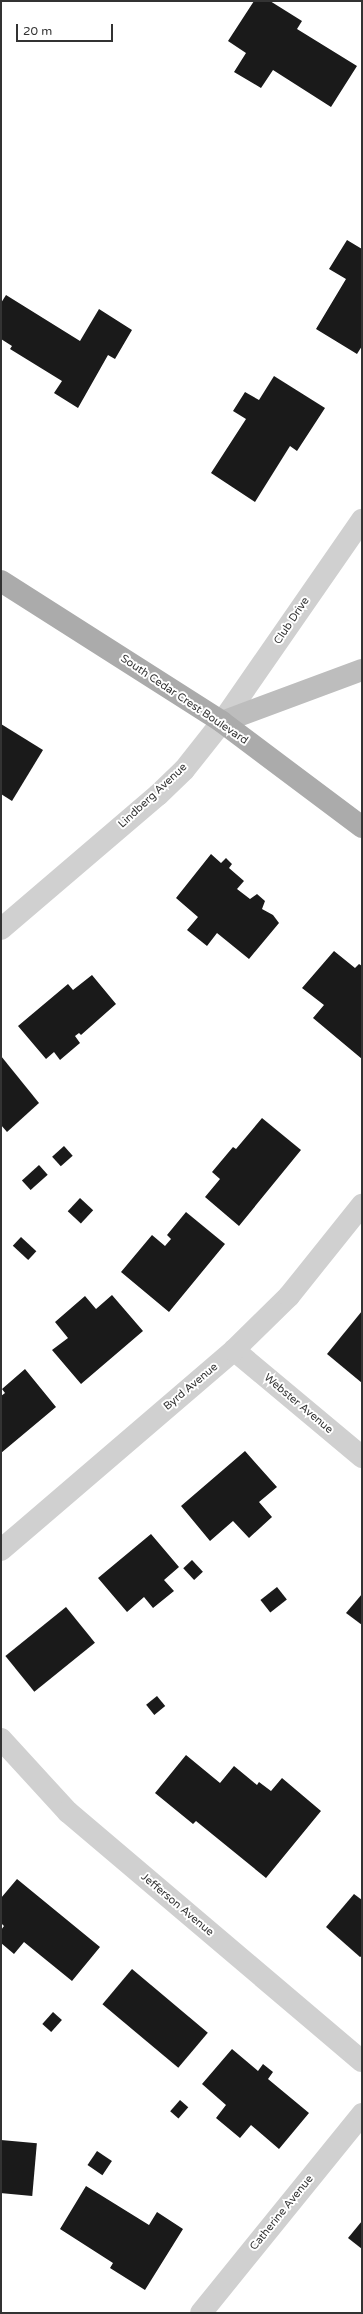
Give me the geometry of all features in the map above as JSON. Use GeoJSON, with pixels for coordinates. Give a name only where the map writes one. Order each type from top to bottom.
{"type":"FeatureCollection","features":[{"type":"Feature","properties":{"kind":"main road","name":"South Cedar Crest Boulevard"},"geometry":{"type":"LineString","coordinates":[[1,581],[222,722],[362,827]]}},
{"type":"Feature","properties":{"kind":"street","name":"Club Drive"},"geometry":{"type":"LineString","coordinates":[[222,722],[362,520]]}},
{"type":"Feature","properties":{"kind":"street"},"geometry":{"type":"LineString","coordinates":[[222,722],[362,670]]}},
{"type":"Feature","properties":{"kind":"street","name":"Lindberg Avenue"},"geometry":{"type":"LineString","coordinates":[[1,930],[158,795],[184,770],[222,722]]}},
{"type":"Feature","properties":{"kind":"street","name":"Byrd Avenue"},"geometry":{"type":"LineString","coordinates":[[1,1550],[234,1350],[289,1296],[362,1205]]}},
{"type":"Feature","properties":{"kind":"street","name":"Webster Avenue"},"geometry":{"type":"LineString","coordinates":[[234,1350],[362,1458]]}},
{"type":"Feature","properties":{"kind":"street","name":"Jefferson Avenue"},"geometry":{"type":"LineString","coordinates":[[1,1739],[68,1812],[362,2061]]}},
{"type":"Feature","properties":{"kind":"street","name":"Catherine Avenue"},"geometry":{"type":"LineString","coordinates":[[201,2313],[362,2114]]}},
{"type":"Feature","properties":{"kind":"building"},"geometry":{"type":"Polygon","coordinates":[[[254,1],[270,1],[302,21],[297,29],[357,66],[331,107],[273,70],[261,88],[234,72],[246,53],[228,41],[254,1]]]}},
{"type":"Feature","properties":{"kind":"building"},"geometry":{"type":"Polygon","coordinates":[[[347,240],[362,249],[362,346],[357,354],[316,329],[346,279],[329,269],[347,240]]]}},
{"type":"Feature","properties":{"kind":"building"},"geometry":{"type":"Polygon","coordinates":[[[6,295],[80,341],[99,309],[132,330],[115,359],[108,355],[78,408],[54,393],[62,381],[10,349],[12,346],[1,339],[1,303],[6,295]]]}},
{"type":"Feature","properties":{"kind":"building"},"geometry":{"type":"Polygon","coordinates":[[[274,376],[325,408],[297,451],[290,446],[255,502],[211,473],[246,419],[233,411],[245,392],[259,400],[274,376]]]}},
{"type":"Feature","properties":{"kind":"building"},"geometry":{"type":"Polygon","coordinates":[[[1,724],[43,750],[12,801],[1,794],[1,724]]]}},
{"type":"Feature","properties":{"kind":"building"},"geometry":{"type":"Polygon","coordinates":[[[211,854],[221,863],[226,858],[232,864],[229,868],[244,881],[237,889],[250,899],[257,894],[265,901],[262,909],[273,915],[279,923],[249,959],[217,933],[207,946],[187,930],[198,917],[176,898],[211,854]]]}},
{"type":"Feature","properties":{"kind":"building"},"geometry":{"type":"Polygon","coordinates":[[[334,951],[355,968],[359,964],[362,966],[362,1059],[313,1018],[324,1005],[302,988],[334,951]]]}},
{"type":"Feature","properties":{"kind":"building"},"geometry":{"type":"Polygon","coordinates":[[[92,975],[116,1004],[81,1035],[79,1033],[75,1036],[80,1043],[60,1060],[54,1052],[46,1059],[18,1026],[68,984],[73,990],[92,975]]]}},
{"type":"Feature","properties":{"kind":"building"},"geometry":{"type":"Polygon","coordinates":[[[1,1056],[39,1103],[7,1132],[1,1125],[1,1056]]]}},
{"type":"Feature","properties":{"kind":"building"},"geometry":{"type":"Polygon","coordinates":[[[262,1118],[301,1150],[239,1226],[205,1197],[220,1179],[212,1172],[233,1147],[236,1149],[262,1118]]]}},
{"type":"Feature","properties":{"kind":"building"},"geometry":{"type":"Polygon","coordinates":[[[64,1146],[73,1156],[61,1166],[52,1157],[64,1146]]]}},
{"type":"Feature","properties":{"kind":"building"},"geometry":{"type":"Polygon","coordinates":[[[39,1165],[48,1175],[31,1190],[22,1180],[39,1165]]]}},
{"type":"Feature","properties":{"kind":"building"},"geometry":{"type":"Polygon","coordinates":[[[80,1198],[93,1210],[81,1223],[68,1211],[80,1198]]]}},
{"type":"Feature","properties":{"kind":"building"},"geometry":{"type":"Polygon","coordinates":[[[186,1212],[225,1244],[169,1312],[121,1272],[152,1235],[165,1246],[171,1239],[167,1235],[186,1212]]]}},
{"type":"Feature","properties":{"kind":"building"},"geometry":{"type":"Polygon","coordinates":[[[21,1237],[36,1251],[28,1260],[13,1246],[21,1237]]]}},
{"type":"Feature","properties":{"kind":"building"},"geometry":{"type":"Polygon","coordinates":[[[112,1295],[143,1331],[81,1384],[52,1350],[68,1338],[55,1322],[85,1296],[96,1309],[112,1295]]]}},
{"type":"Feature","properties":{"kind":"building"},"geometry":{"type":"Polygon","coordinates":[[[362,1311],[362,1383],[327,1354],[362,1311]]]}},
{"type":"Feature","properties":{"kind":"building"},"geometry":{"type":"Polygon","coordinates":[[[25,1369],[56,1407],[1,1453],[1,1396],[5,1393],[2,1389],[25,1369]]]}},
{"type":"Feature","properties":{"kind":"building"},"geometry":{"type":"Polygon","coordinates":[[[245,1451],[277,1487],[259,1502],[272,1517],[249,1538],[233,1521],[210,1541],[181,1506],[245,1451]]]}},
{"type":"Feature","properties":{"kind":"building"},"geometry":{"type":"Polygon","coordinates":[[[151,1534],[179,1567],[164,1580],[174,1591],[153,1608],[144,1597],[127,1612],[98,1578],[151,1534]]]}},
{"type":"Feature","properties":{"kind":"building"},"geometry":{"type":"Polygon","coordinates":[[[192,1560],[203,1572],[194,1580],[183,1568],[192,1560]]]}},
{"type":"Feature","properties":{"kind":"building"},"geometry":{"type":"Polygon","coordinates":[[[277,1587],[287,1600],[270,1613],[260,1600],[277,1587]]]}},
{"type":"Feature","properties":{"kind":"building"},"geometry":{"type":"Polygon","coordinates":[[[362,1594],[362,1625],[346,1613],[362,1594]]]}},
{"type":"Feature","properties":{"kind":"building"},"geometry":{"type":"Polygon","coordinates":[[[66,1607],[95,1643],[34,1692],[5,1656],[66,1607]]]}},
{"type":"Feature","properties":{"kind":"building"},"geometry":{"type":"Polygon","coordinates":[[[157,1696],[165,1706],[154,1715],[146,1705],[157,1696]]]}},
{"type":"Feature","properties":{"kind":"building"},"geometry":{"type":"Polygon","coordinates":[[[186,1755],[220,1783],[234,1766],[257,1785],[259,1782],[271,1791],[282,1778],[321,1811],[266,1878],[196,1821],[193,1824],[155,1793],[186,1755]]]}},
{"type":"Feature","properties":{"kind":"building"},"geometry":{"type":"Polygon","coordinates":[[[17,1879],[100,1947],[72,1981],[24,1942],[14,1954],[1,1943],[1,1930],[4,1926],[1,1923],[1,1898],[17,1879]]]}},
{"type":"Feature","properties":{"kind":"building"},"geometry":{"type":"Polygon","coordinates":[[[354,1894],[362,1900],[362,1956],[360,1957],[326,1927],[354,1894]]]}},
{"type":"Feature","properties":{"kind":"building"},"geometry":{"type":"Polygon","coordinates":[[[132,1969],[208,2033],[178,2068],[102,2004],[132,1969]]]}},
{"type":"Feature","properties":{"kind":"building"},"geometry":{"type":"Polygon","coordinates":[[[53,2012],[62,2020],[51,2032],[42,2024],[53,2012]]]}},
{"type":"Feature","properties":{"kind":"building"},"geometry":{"type":"Polygon","coordinates":[[[232,2049],[258,2071],[263,2064],[273,2072],[268,2079],[309,2113],[279,2149],[251,2125],[240,2138],[216,2118],[226,2105],[202,2084],[232,2049]]]}},
{"type":"Feature","properties":{"kind":"building"},"geometry":{"type":"Polygon","coordinates":[[[180,2100],[188,2107],[178,2119],[170,2111],[180,2100]]]}},
{"type":"Feature","properties":{"kind":"building"},"geometry":{"type":"Polygon","coordinates":[[[1,2140],[37,2143],[32,2196],[1,2193],[1,2140]]]}},
{"type":"Feature","properties":{"kind":"building"},"geometry":{"type":"Polygon","coordinates":[[[97,2151],[112,2161],[102,2175],[87,2165],[97,2151]]]}},
{"type":"Feature","properties":{"kind":"building"},"geometry":{"type":"Polygon","coordinates":[[[86,2186],[149,2225],[157,2212],[183,2229],[145,2290],[110,2268],[113,2263],[60,2229],[86,2186]]]}},
{"type":"Feature","properties":{"kind":"building"},"geometry":{"type":"Polygon","coordinates":[[[362,2221],[362,2249],[348,2238],[362,2221]]]}}]}
